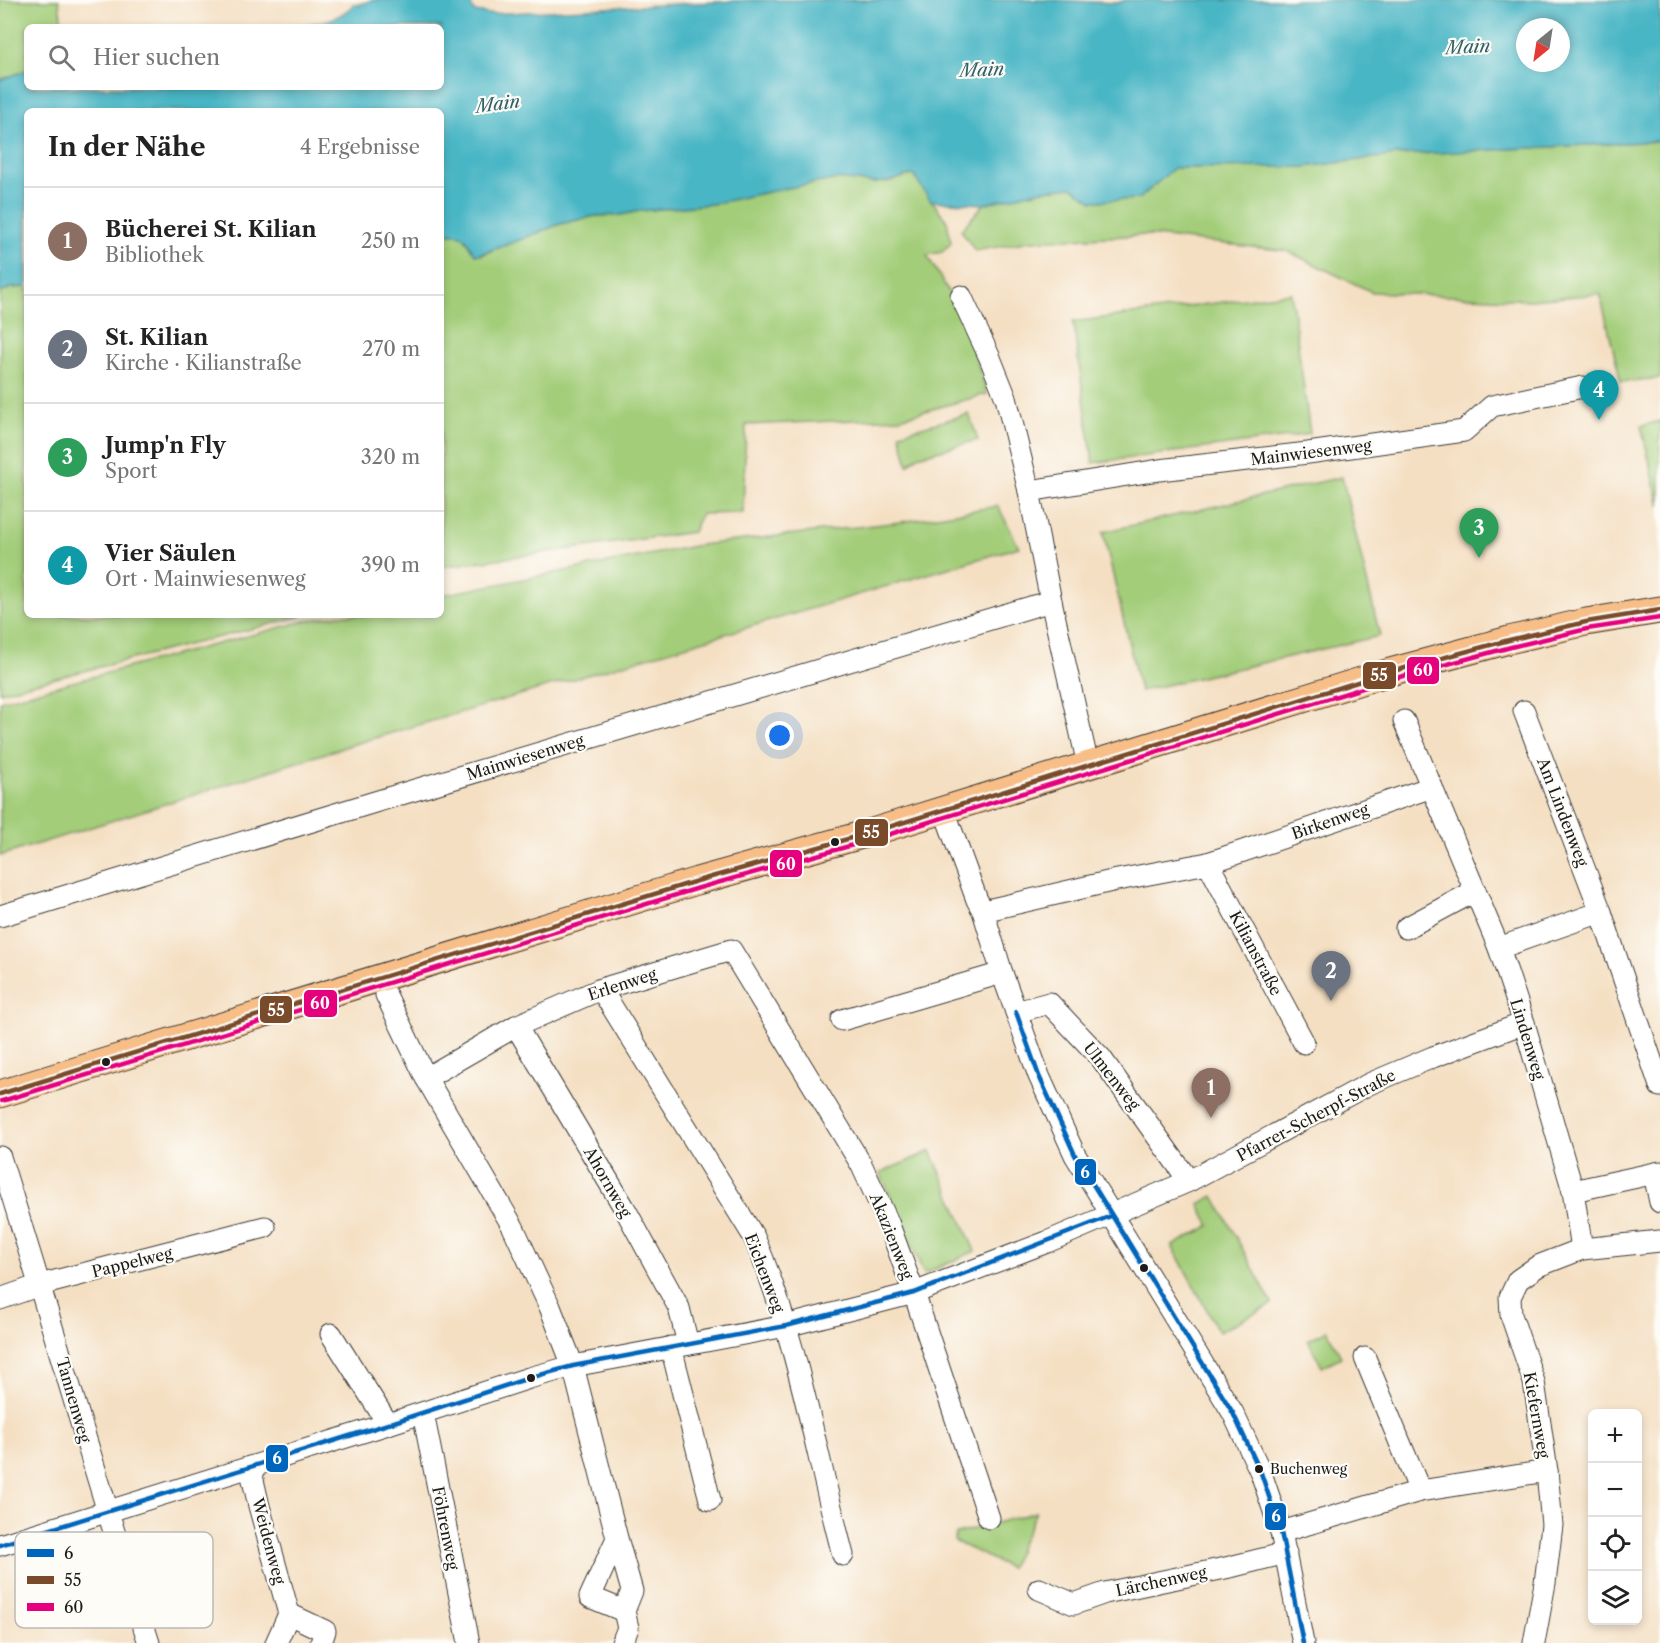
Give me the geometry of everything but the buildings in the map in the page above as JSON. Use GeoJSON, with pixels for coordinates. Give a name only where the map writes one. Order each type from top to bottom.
{"type":"FeatureCollection","features":[{"type":"Feature","properties":{"kind":"main road"},"geometry":{"type":"LineString","coordinates":[[0,1094],[708,878],[869,833],[1120,757],[1390,672],[1488,645],[1586,622],[1660,610]]}},
{"type":"Feature","properties":{"kind":"street"},"geometry":{"type":"LineString","coordinates":[[961,297],[990,357],[1006,398],[1029,491],[1088,765]]}},
{"type":"Feature","properties":{"kind":"street","name":"Mainwiesenweg"},"geometry":{"type":"LineString","coordinates":[[1029,491],[1159,470],[1308,453],[1464,430],[1492,406],[1582,387]]}},
{"type":"Feature","properties":{"kind":"street","name":"Mainwiesenweg"},"geometry":{"type":"LineString","coordinates":[[0,916],[387,798],[1051,601]]}},
{"type":"Feature","properties":{"kind":"street","name":"Am Lindenweg"},"geometry":{"type":"LineString","coordinates":[[1524,711],[1601,912],[1660,1086]]}},
{"type":"Feature","properties":{"kind":"street","name":"Lindenweg"},"geometry":{"type":"LineString","coordinates":[[1404,722],[1499,948],[1524,1023],[1573,1191],[1582,1249]]}},
{"type":"Feature","properties":{"kind":"street","name":"Birkenweg"},"geometry":{"type":"LineString","coordinates":[[983,911],[1112,881],[1208,862],[1432,787]]}},
{"type":"Feature","properties":{"kind":"street"},"geometry":{"type":"LineString","coordinates":[[944,810],[983,911],[1002,973],[1053,1109],[1075,1155],[1111,1216],[1233,1413],[1261,1473],[1281,1532],[1303,1643]]}},
{"type":"Feature","properties":{"kind":"street","name":"Kilianstraße"},"geometry":{"type":"LineString","coordinates":[[1208,862],[1304,1043]]}},
{"type":"Feature","properties":{"kind":"street"},"geometry":{"type":"LineString","coordinates":[[1406,928],[1475,891]]}},
{"type":"Feature","properties":{"kind":"street"},"geometry":{"type":"LineString","coordinates":[[1499,948],[1601,912]]}},
{"type":"Feature","properties":{"kind":"street","name":"Erlenweg"},"geometry":{"type":"LineString","coordinates":[[426,1078],[516,1026],[601,989],[731,950],[785,1038]]}},
{"type":"Feature","properties":{"kind":"street"},"geometry":{"type":"LineString","coordinates":[[842,1020],[1002,973]]}},
{"type":"Feature","properties":{"kind":"street","name":"Eichenweg"},"geometry":{"type":"LineString","coordinates":[[601,989],[754,1237],[786,1326],[843,1555]]}},
{"type":"Feature","properties":{"kind":"street"},"geometry":{"type":"LineString","coordinates":[[386,995],[426,1078],[513,1227],[550,1307],[573,1366],[632,1591],[624,1611],[628,1628],[622,1643]]}},
{"type":"Feature","properties":{"kind":"street","name":"Ulmenweg"},"geometry":{"type":"LineString","coordinates":[[1016,1012],[1049,1003],[1101,1058],[1189,1181]]}},
{"type":"Feature","properties":{"kind":"street","name":"Pfarrer-Scherpf-Straße"},"geometry":{"type":"LineString","coordinates":[[1111,1216],[1189,1181],[1369,1084],[1432,1057],[1524,1023]]}},
{"type":"Feature","properties":{"kind":"street","name":"Ahornweg"},"geometry":{"type":"LineString","coordinates":[[516,1026],[625,1209],[679,1308],[680,1345],[710,1500]]}},
{"type":"Feature","properties":{"kind":"street","name":"Akazienweg"},"geometry":{"type":"LineString","coordinates":[[785,1038],[861,1164],[888,1222],[989,1518]]}},
{"type":"Feature","properties":{"kind":"street","name":"Tannenweg"},"geometry":{"type":"LineString","coordinates":[[0,1157],[113,1532]]}},
{"type":"Feature","properties":{"kind":"street"},"geometry":{"type":"LineString","coordinates":[[1573,1191],[1657,1173],[1660,1202]]}},
{"type":"Feature","properties":{"kind":"street"},"geometry":{"type":"LineString","coordinates":[[43,1532],[529,1378],[573,1366],[786,1326],[914,1293],[1111,1216]]}},
{"type":"Feature","properties":{"kind":"street","name":"Pappelweg"},"geometry":{"type":"LineString","coordinates":[[0,1299],[40,1285],[265,1227]]}},
{"type":"Feature","properties":{"kind":"street"},"geometry":{"type":"LineString","coordinates":[[1582,1249],[1660,1241]]}},
{"type":"Feature","properties":{"kind":"street","name":"Kiefernweg"},"geometry":{"type":"LineString","coordinates":[[1534,1643],[1545,1583],[1552,1525],[1548,1471],[1534,1382],[1511,1315],[1510,1297],[1518,1280],[1538,1266],[1582,1249]]}},
{"type":"Feature","properties":{"kind":"street"},"geometry":{"type":"LineString","coordinates":[[331,1334],[388,1424]]}},
{"type":"Feature","properties":{"kind":"street"},"geometry":{"type":"LineString","coordinates":[[1365,1358],[1420,1491]]}},
{"type":"Feature","properties":{"kind":"street","name":"Föhrenweg"},"geometry":{"type":"LineString","coordinates":[[423,1413],[469,1643]]}},
{"type":"Feature","properties":{"kind":"street","name":"Weidenweg"},"geometry":{"type":"LineString","coordinates":[[250,1467],[289,1614]]}},
{"type":"Feature","properties":{"kind":"street","name":"Kiefernweg"},"geometry":{"type":"LineString","coordinates":[[1281,1532],[1420,1491],[1548,1471]]}},
{"type":"Feature","properties":{"kind":"street"},"geometry":{"type":"LineString","coordinates":[[617,1538],[590,1597],[624,1611]]}},
{"type":"Feature","properties":{"kind":"street"},"geometry":{"type":"LineString","coordinates":[[0,1545],[15,1541]]}},
{"type":"Feature","properties":{"kind":"street","name":"Lärchenweg"},"geometry":{"type":"LineString","coordinates":[[1039,1589],[1074,1604],[1105,1593],[1286,1553]]}},
{"type":"Feature","properties":{"kind":"street"},"geometry":{"type":"LineString","coordinates":[[276,1643],[289,1614],[326,1631],[321,1643]]}},
{"type":"Feature","properties":{"kind":"street","name":"Tannenweg"},"geometry":{"type":"LineString","coordinates":[[144,1628],[149,1643]]}},
{"type":"Feature","properties":{"kind":"green space"},"geometry":{"type":"Polygon","coordinates":[[[0,0],[59,0],[62,24],[24,24],[24,71],[0,80],[0,0]]]}},
{"type":"Feature","properties":{"kind":"green space"},"geometry":{"type":"Polygon","coordinates":[[[1660,141],[1660,378],[1621,382],[1600,294],[1530,300],[1372,292],[1287,251],[1147,235],[1030,241],[975,251],[961,230],[984,204],[1042,190],[1072,187],[1093,201],[1139,199],[1173,168],[1304,167],[1397,155],[1660,141]]]}},
{"type":"Feature","properties":{"kind":"green space"},"geometry":{"type":"Polygon","coordinates":[[[913,175],[947,221],[951,243],[942,252],[927,255],[964,318],[987,394],[900,418],[746,425],[743,513],[701,514],[693,532],[444,567],[444,234],[459,234],[465,238],[471,249],[481,255],[560,224],[595,216],[712,204],[838,179],[874,183],[892,181],[913,175]]]}},
{"type":"Feature","properties":{"kind":"green space"},"geometry":{"type":"Polygon","coordinates":[[[24,287],[24,618],[295,618],[0,692],[0,293],[10,288],[24,287]]]}},
{"type":"Feature","properties":{"kind":"green space"},"geometry":{"type":"Polygon","coordinates":[[[1291,293],[1310,434],[1093,463],[1073,322],[1291,293]]]}},
{"type":"Feature","properties":{"kind":"green space"},"geometry":{"type":"Polygon","coordinates":[[[969,414],[978,440],[918,456],[908,465],[900,433],[969,414]]]}},
{"type":"Feature","properties":{"kind":"green space"},"geometry":{"type":"Polygon","coordinates":[[[1660,421],[1660,506],[1641,426],[1660,421]]]}},
{"type":"Feature","properties":{"kind":"green space"},"geometry":{"type":"Polygon","coordinates":[[[1342,477],[1380,636],[1140,691],[1103,532],[1342,477]]]}},
{"type":"Feature","properties":{"kind":"green space"},"geometry":{"type":"Polygon","coordinates":[[[998,506],[1019,547],[351,745],[0,856],[0,701],[305,621],[322,618],[444,618],[444,594],[700,545],[901,522],[998,506]]]}},
{"type":"Feature","properties":{"kind":"green space"},"geometry":{"type":"Polygon","coordinates":[[[931,1151],[975,1251],[924,1274],[880,1173],[931,1151]]]}},
{"type":"Feature","properties":{"kind":"green space"},"geometry":{"type":"Polygon","coordinates":[[[1214,1196],[1272,1304],[1219,1332],[1172,1246],[1210,1226],[1199,1204],[1214,1196]]]}},
{"type":"Feature","properties":{"kind":"green space"},"geometry":{"type":"Polygon","coordinates":[[[1327,1330],[1341,1357],[1322,1367],[1308,1340],[1327,1330]]]}},
{"type":"Feature","properties":{"kind":"green space"},"geometry":{"type":"Polygon","coordinates":[[[1036,1512],[1010,1568],[954,1541],[956,1534],[1036,1512]]]}},
{"type":"Feature","properties":{"kind":"water","name":"Main"},"geometry":{"type":"Polygon","coordinates":[[[372,0],[473,0],[471,5],[475,12],[489,14],[752,0],[1051,0],[1117,3],[1126,0],[1660,0],[1660,141],[1397,155],[1304,167],[1174,168],[1139,199],[1093,201],[1072,187],[1042,190],[984,204],[931,201],[913,175],[874,183],[838,179],[712,204],[595,216],[560,224],[476,255],[468,242],[460,235],[444,234],[444,108],[24,108],[24,287],[10,288],[0,293],[0,80],[24,71],[24,90],[444,90],[444,24],[308,24],[332,19],[354,4],[358,5],[372,0]]]}},
{"type":"Feature","properties":{"kind":"transit line","name":"55"},"geometry":{"type":"LineString","coordinates":[[0,1094],[697,881],[869,833],[1390,672],[1586,622],[1660,610]]}},
{"type":"Feature","properties":{"kind":"transit line","name":"60"},"geometry":{"type":"LineString","coordinates":[[2,1101],[699,888],[871,840],[1392,679],[1587,629],[1660,618]]}},
{"type":"Feature","properties":{"kind":"transit line","name":"6"},"geometry":{"type":"LineString","coordinates":[[1016,1012],[1039,1076],[1075,1155],[1233,1413],[1261,1473],[1281,1532],[1303,1643]]}},
{"type":"Feature","properties":{"kind":"transit line","name":"6"},"geometry":{"type":"LineString","coordinates":[[42,1532],[529,1378],[573,1366],[786,1326],[914,1293],[1111,1216]]}},
{"type":"Feature","properties":{"kind":"transit line","name":"6"},"geometry":{"type":"LineString","coordinates":[[0,1545],[15,1540]]}},
{"type":"Feature","properties":{"kind":"place","name":"Vier Säulen"},"geometry":{"type":"Point","coordinates":[1599,420]}},
{"type":"Feature","properties":{"kind":"place","name":"Jump'n Fly"},"geometry":{"type":"Point","coordinates":[1479,558]}},
{"type":"Feature","properties":{"kind":"place","name":"St. Kilian"},"geometry":{"type":"Point","coordinates":[1331,1001]}},
{"type":"Feature","properties":{"kind":"place","name":"Bücherei St. Kilian"},"geometry":{"type":"Point","coordinates":[1211,1118]}},
{"type":"Feature","properties":{"kind":"place","name":"Buchenweg"},"geometry":{"type":"Point","coordinates":[1259,1469]}}]}
